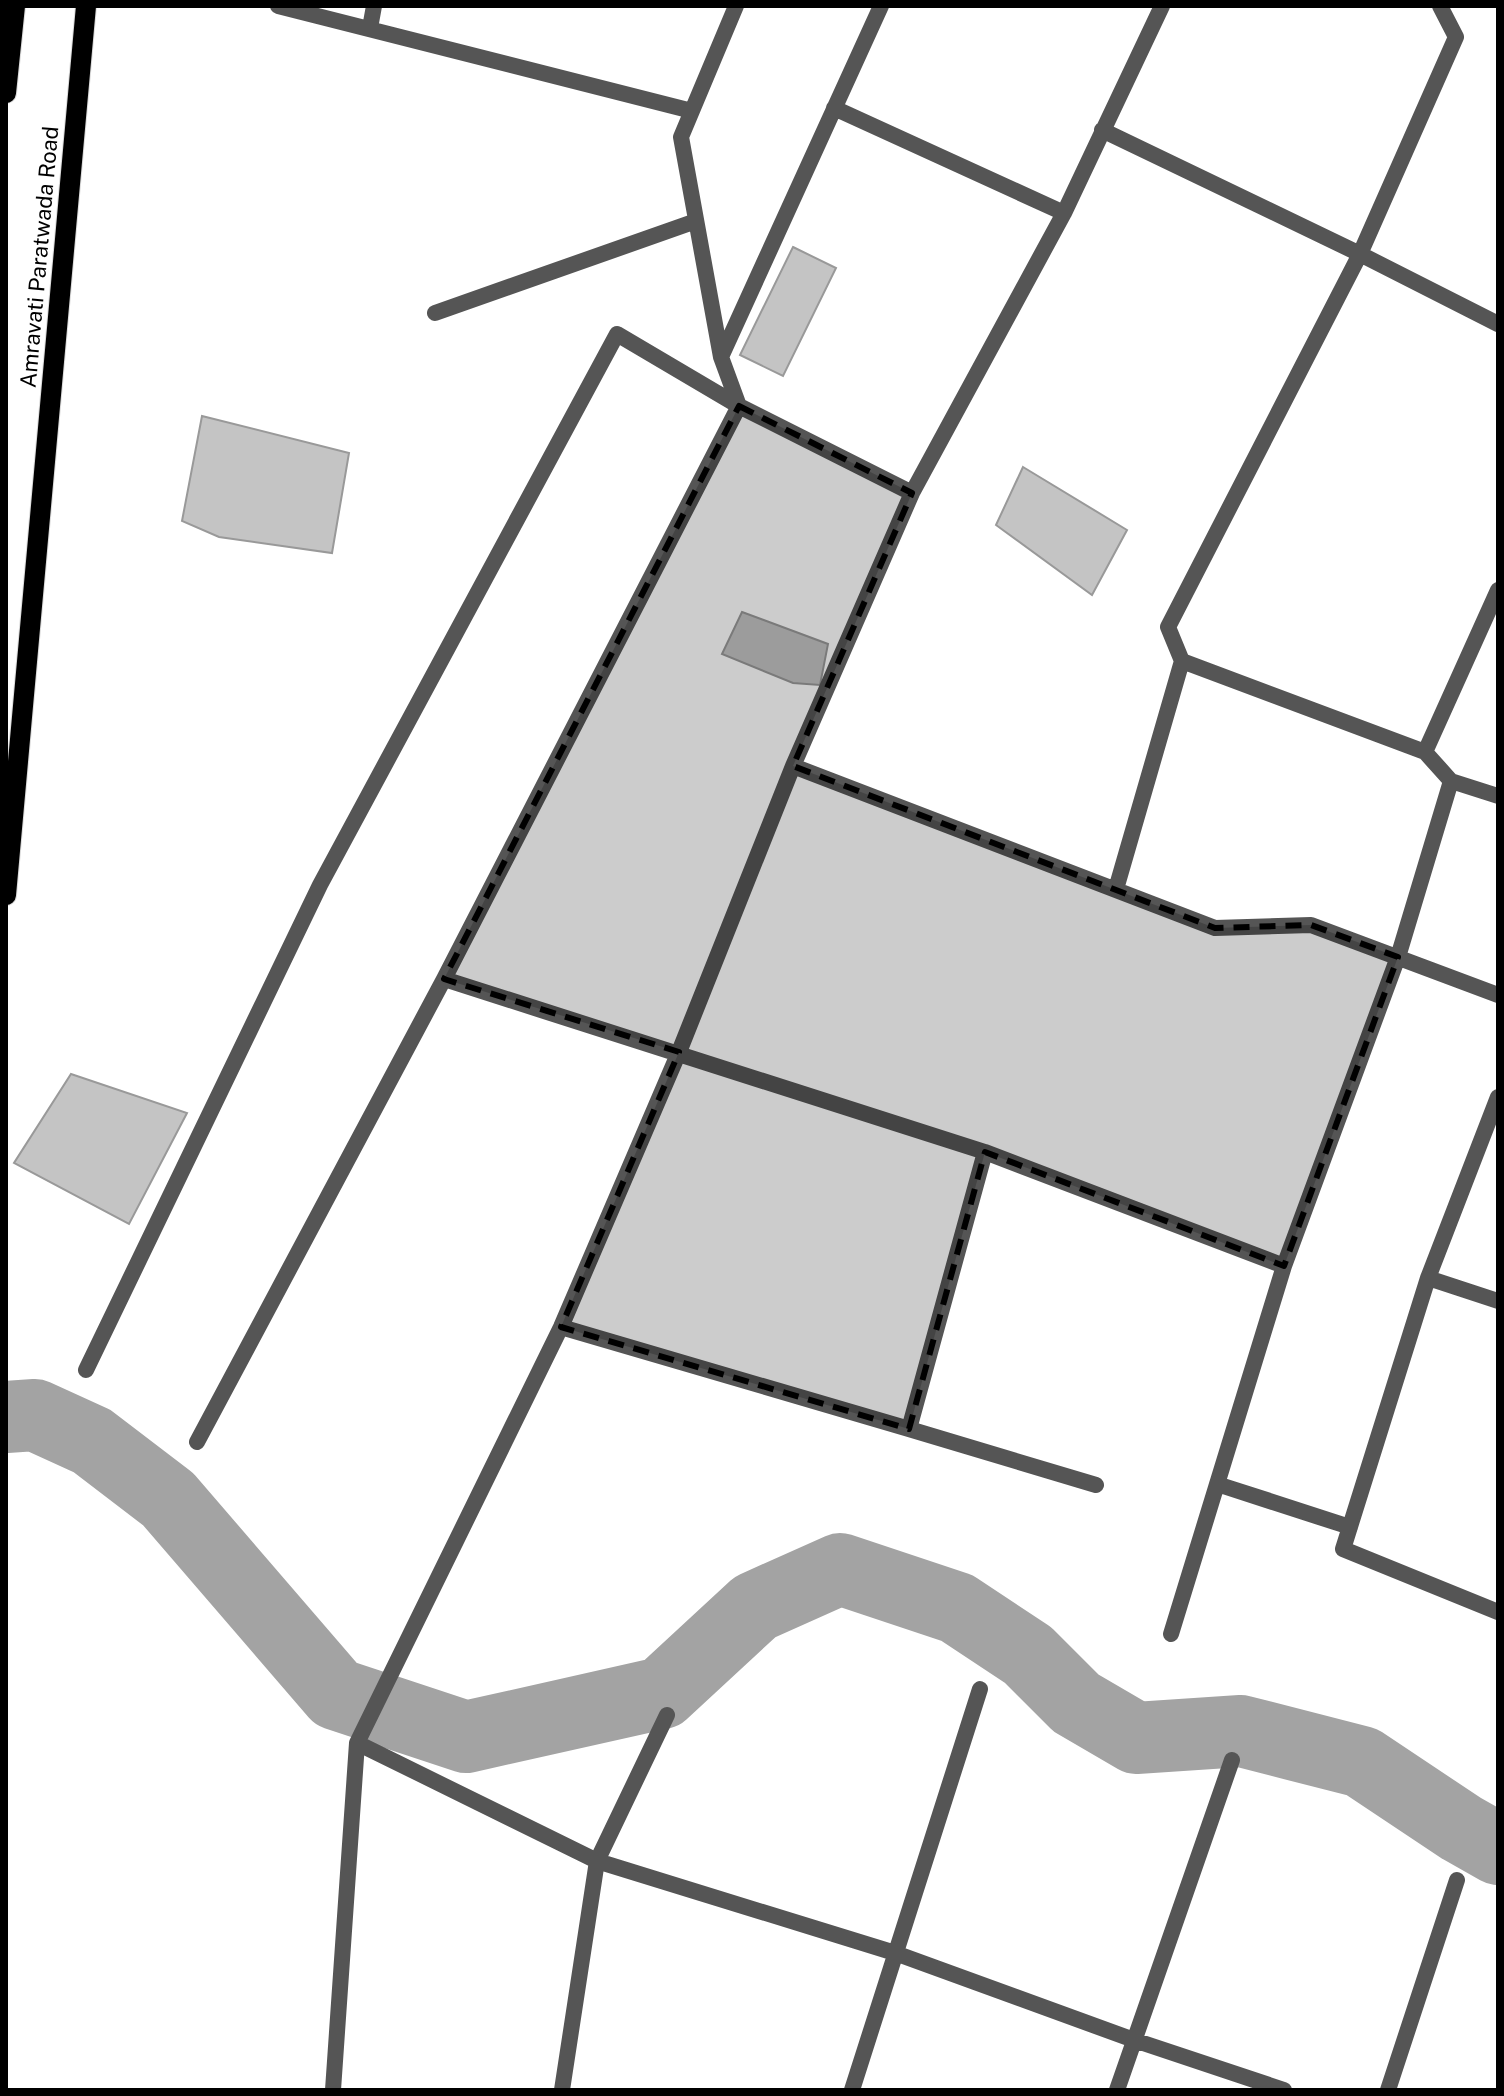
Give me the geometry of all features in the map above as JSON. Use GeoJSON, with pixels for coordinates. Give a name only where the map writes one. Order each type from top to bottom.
{"type":"FeatureCollection","features":[{"type":"Feature","properties":{"kind":"main road"},"geometry":{"type":"LineString","coordinates":[[6,93],[15,6]]}},
{"type":"Feature","properties":{"kind":"main road","name":"Amravati Paratwada Road"},"geometry":{"type":"LineString","coordinates":[[6,895],[86,6]]}},
{"type":"Feature","properties":{"kind":"street"},"geometry":{"type":"LineString","coordinates":[[278,6],[692,111]]}},
{"type":"Feature","properties":{"kind":"street"},"geometry":{"type":"LineString","coordinates":[[370,28],[374,6]]}},
{"type":"Feature","properties":{"kind":"street"},"geometry":{"type":"LineString","coordinates":[[197,1442],[444,979],[739,406],[721,357],[681,137],[736,6]]}},
{"type":"Feature","properties":{"kind":"street"},"geometry":{"type":"LineString","coordinates":[[721,357],[881,6]]}},
{"type":"Feature","properties":{"kind":"street"},"geometry":{"type":"LineString","coordinates":[[333,2090],[357,1743],[561,1327],[679,1052],[793,766],[912,493],[1064,213],[1162,6]]}},
{"type":"Feature","properties":{"kind":"street"},"geometry":{"type":"LineString","coordinates":[[1116,889],[1182,661],[1168,627],[1360,254],[1456,37],[1440,6]]}},
{"type":"Feature","properties":{"kind":"street"},"geometry":{"type":"LineString","coordinates":[[834,108],[1064,213]]}},
{"type":"Feature","properties":{"kind":"street"},"geometry":{"type":"LineString","coordinates":[[1102,130],[1498,324]]}},
{"type":"Feature","properties":{"kind":"street"},"geometry":{"type":"LineString","coordinates":[[435,313],[696,221]]}},
{"type":"Feature","properties":{"kind":"street"},"geometry":{"type":"LineString","coordinates":[[86,1370],[320,885],[617,334],[739,406],[912,493]]}},
{"type":"Feature","properties":{"kind":"street"},"geometry":{"type":"LineString","coordinates":[[1425,752],[1498,590]]}},
{"type":"Feature","properties":{"kind":"street"},"geometry":{"type":"LineString","coordinates":[[1182,661],[1425,752],[1451,781],[1498,796]]}},
{"type":"Feature","properties":{"kind":"street"},"geometry":{"type":"LineString","coordinates":[[793,766],[1215,928],[1311,925],[1498,995]]}},
{"type":"Feature","properties":{"kind":"street"},"geometry":{"type":"LineString","coordinates":[[1171,1634],[1284,1266],[1398,957],[1451,781]]}},
{"type":"Feature","properties":{"kind":"street"},"geometry":{"type":"LineString","coordinates":[[444,979],[985,1152],[1284,1266]]}},
{"type":"Feature","properties":{"kind":"street"},"geometry":{"type":"LineString","coordinates":[[1498,1097],[1428,1278],[1343,1549],[1498,1612]]}},
{"type":"Feature","properties":{"kind":"street"},"geometry":{"type":"LineString","coordinates":[[909,1429],[985,1152]]}},
{"type":"Feature","properties":{"kind":"street"},"geometry":{"type":"LineString","coordinates":[[1428,1278],[1498,1301]]}},
{"type":"Feature","properties":{"kind":"street"},"geometry":{"type":"LineString","coordinates":[[561,1327],[1096,1485]]}},
{"type":"Feature","properties":{"kind":"street"},"geometry":{"type":"LineString","coordinates":[[1217,1484],[1350,1527]]}},
{"type":"Feature","properties":{"kind":"street"},"geometry":{"type":"LineString","coordinates":[[852,2090],[980,1689]]}},
{"type":"Feature","properties":{"kind":"street"},"geometry":{"type":"LineString","coordinates":[[562,2090],[597,1861],[667,1715]]}},
{"type":"Feature","properties":{"kind":"street"},"geometry":{"type":"LineString","coordinates":[[357,1743],[597,1861],[895,1953],[1134,2040],[1284,2090]]}},
{"type":"Feature","properties":{"kind":"street"},"geometry":{"type":"LineString","coordinates":[[1117,2090],[1232,1760]]}},
{"type":"Feature","properties":{"kind":"street"},"geometry":{"type":"LineString","coordinates":[[1388,2090],[1457,1880]]}},
{"type":"Feature","properties":{"kind":"highlighted area"},"geometry":{"type":"Polygon","coordinates":[[[739,406],[912,493],[793,766],[1215,928],[1311,925],[1398,957],[1284,1266],[985,1152],[909,1429],[561,1327],[679,1052],[444,979],[739,406]]]}},
{"type":"Feature","properties":{"kind":"building"},"geometry":{"type":"Polygon","coordinates":[[[793,247],[836,268],[783,376],[740,355],[793,247]]]}},
{"type":"Feature","properties":{"kind":"building"},"geometry":{"type":"Polygon","coordinates":[[[202,416],[349,453],[332,553],[219,537],[182,521],[202,416]]]}},
{"type":"Feature","properties":{"kind":"building"},"geometry":{"type":"Polygon","coordinates":[[[1023,467],[1127,530],[1092,595],[996,525],[1023,467]]]}},
{"type":"Feature","properties":{"kind":"building"},"geometry":{"type":"Polygon","coordinates":[[[742,612],[828,644],[820,685],[793,683],[722,654],[742,612]]]}},
{"type":"Feature","properties":{"kind":"building"},"geometry":{"type":"Polygon","coordinates":[[[71,1074],[187,1113],[129,1224],[14,1163],[71,1074]]]}},
{"type":"Feature","properties":{"kind":"waterway"},"geometry":{"type":"LineString","coordinates":[[6,1417],[35,1415],[92,1441],[168,1499],[336,1694],[466,1737],[662,1693],[755,1607],[840,1569],[957,1608],[1028,1655],[1076,1703],[1136,1738],[1241,1731],[1362,1762],[1498,1849]]}}]}
